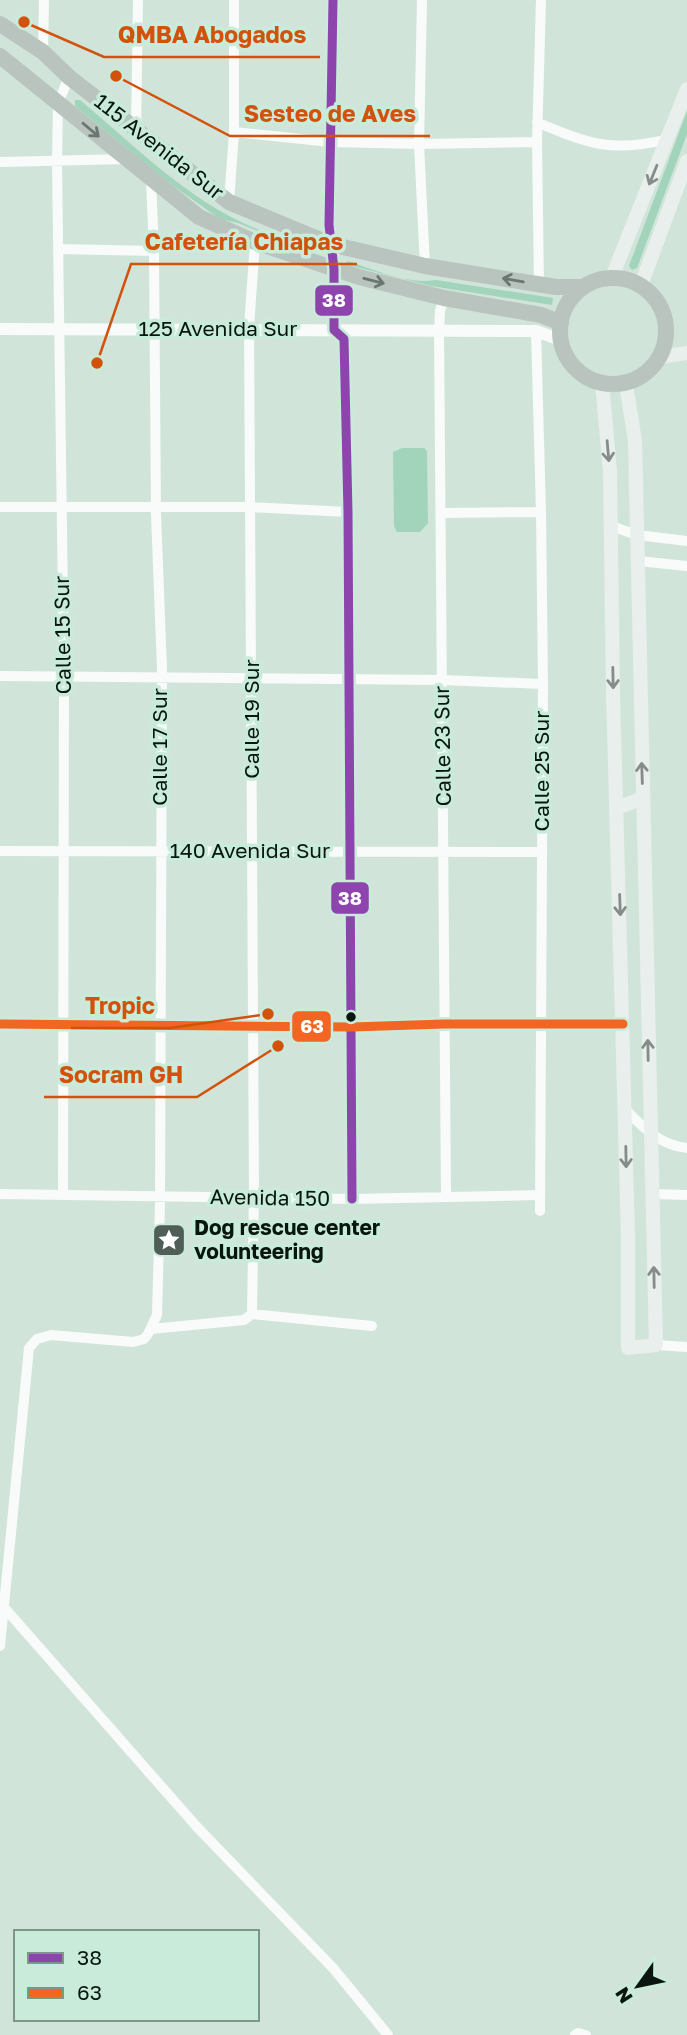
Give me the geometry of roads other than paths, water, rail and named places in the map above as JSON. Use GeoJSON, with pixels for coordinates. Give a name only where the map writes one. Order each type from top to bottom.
{"type":"FeatureCollection","features":[{"type":"Feature","properties":{"kind":"main road","name":"115 Avenida Sur"},"geometry":{"type":"LineString","coordinates":[[0,24],[43,52],[69,77],[229,202],[330,244],[425,266],[539,285],[581,287]]}},
{"type":"Feature","properties":{"kind":"main road","name":"115 Avenida Sur"},"geometry":{"type":"LineString","coordinates":[[0,55],[199,217],[255,242],[334,269],[444,298],[541,314],[561,323]]}},
{"type":"Feature","properties":{"kind":"main road"},"geometry":{"type":"LineString","coordinates":[[612,277],[687,89]]}},
{"type":"Feature","properties":{"kind":"main road"},"geometry":{"type":"LineString","coordinates":[[640,285],[687,161]]}},
{"type":"Feature","properties":{"kind":"main road"},"geometry":{"type":"LineString","coordinates":[[612,277],[632,280],[640,285],[648,289],[659,302],[666,320],[666,340],[660,357],[650,370],[626,384],[602,383],[579,372],[568,359],[561,340],[563,313],[571,298],[581,287],[595,280],[612,277]]}},
{"type":"Feature","properties":{"kind":"main road"},"geometry":{"type":"LineString","coordinates":[[660,357],[687,353]]}},
{"type":"Feature","properties":{"kind":"main road"},"geometry":{"type":"LineString","coordinates":[[602,383],[610,471],[628,1348],[656,1345],[635,441],[626,384]]}},
{"type":"Feature","properties":{"kind":"main road"},"geometry":{"type":"LineString","coordinates":[[617,808],[643,799]]}},
{"type":"Feature","properties":{"kind":"street"},"geometry":{"type":"LineString","coordinates":[[43,52],[44,0]]}},
{"type":"Feature","properties":{"kind":"street"},"geometry":{"type":"LineString","coordinates":[[136,131],[138,0]]}},
{"type":"Feature","properties":{"kind":"street"},"geometry":{"type":"LineString","coordinates":[[229,202],[234,132],[234,0]]}},
{"type":"Feature","properties":{"kind":"street"},"geometry":{"type":"LineString","coordinates":[[333,0],[330,244],[334,269],[334,330],[344,339],[348,512],[352,1199]]}},
{"type":"Feature","properties":{"kind":"street"},"geometry":{"type":"LineString","coordinates":[[422,0],[419,144],[425,266]]}},
{"type":"Feature","properties":{"kind":"street"},"geometry":{"type":"LineString","coordinates":[[539,285],[537,122],[541,0]]}},
{"type":"Feature","properties":{"kind":"street","name":"Calle 15 Sur"},"geometry":{"type":"LineString","coordinates":[[63,1194],[64,676],[57,163],[58,103],[69,77]]}},
{"type":"Feature","properties":{"kind":"street"},"geometry":{"type":"LineString","coordinates":[[537,122],[569,136],[608,146],[640,146],[668,139]]}},
{"type":"Feature","properties":{"kind":"street"},"geometry":{"type":"LineString","coordinates":[[234,132],[330,142],[537,142]]}},
{"type":"Feature","properties":{"kind":"street"},"geometry":{"type":"LineString","coordinates":[[0,162],[57,163],[126,159]]}},
{"type":"Feature","properties":{"kind":"street","name":"Calle 17 Sur"},"geometry":{"type":"LineString","coordinates":[[151,180],[161,678],[160,1197],[157,1315],[151,1329]]}},
{"type":"Feature","properties":{"kind":"street","name":"Calle 19 Sur"},"geometry":{"type":"LineString","coordinates":[[254,1197],[249,330],[255,242]]}},
{"type":"Feature","properties":{"kind":"street"},"geometry":{"type":"LineString","coordinates":[[60,249],[154,251]]}},
{"type":"Feature","properties":{"kind":"street","name":"Calle 23 Sur"},"geometry":{"type":"LineString","coordinates":[[444,298],[439,331],[446,1195]]}},
{"type":"Feature","properties":{"kind":"street","name":"125 Avenida Sur"},"geometry":{"type":"LineString","coordinates":[[0,329],[536,331],[561,340]]}},
{"type":"Feature","properties":{"kind":"street","name":"Calle 25 Sur"},"geometry":{"type":"LineString","coordinates":[[536,331],[543,684],[540,1211]]}},
{"type":"Feature","properties":{"kind":"street"},"geometry":{"type":"LineString","coordinates":[[0,507],[251,507],[348,512]]}},
{"type":"Feature","properties":{"kind":"street"},"geometry":{"type":"LineString","coordinates":[[441,513],[541,512]]}},
{"type":"Feature","properties":{"kind":"street"},"geometry":{"type":"LineString","coordinates":[[611,526],[637,536],[687,541]]}},
{"type":"Feature","properties":{"kind":"street"},"geometry":{"type":"LineString","coordinates":[[638,561],[687,566]]}},
{"type":"Feature","properties":{"kind":"street"},"geometry":{"type":"LineString","coordinates":[[0,676],[442,680],[543,684]]}},
{"type":"Feature","properties":{"kind":"street","name":"140 Avenida Sur"},"geometry":{"type":"LineString","coordinates":[[0,851],[542,852]]}},
{"type":"Feature","properties":{"kind":"street"},"geometry":{"type":"LineString","coordinates":[[0,1024],[352,1027],[623,1024]]}},
{"type":"Feature","properties":{"kind":"street"},"geometry":{"type":"LineString","coordinates":[[625,1109],[652,1136],[687,1148]]}},
{"type":"Feature","properties":{"kind":"street","name":"Avenida 150"},"geometry":{"type":"LineString","coordinates":[[0,1194],[352,1199],[540,1195]]}},
{"type":"Feature","properties":{"kind":"street"},"geometry":{"type":"LineString","coordinates":[[653,1194],[687,1195]]}},
{"type":"Feature","properties":{"kind":"street"},"geometry":{"type":"LineString","coordinates":[[252,1314],[254,1197]]}},
{"type":"Feature","properties":{"kind":"street"},"geometry":{"type":"LineString","coordinates":[[0,1646],[1,1604],[29,1348],[37,1339],[44,1336],[133,1342],[144,1339],[151,1329],[244,1320],[252,1314],[372,1326]]}},
{"type":"Feature","properties":{"kind":"street"},"geometry":{"type":"LineString","coordinates":[[656,1345],[687,1348]]}},
{"type":"Feature","properties":{"kind":"street"},"geometry":{"type":"LineString","coordinates":[[1,1604],[197,1827],[333,1968],[383,2033]]}},
{"type":"Feature","properties":{"kind":"street"},"geometry":{"type":"LineString","coordinates":[[575,2035],[586,2035]]}},
{"type":"Feature","properties":{"kind":"place","name":"QMBA Abogados"},"geometry":{"type":"Point","coordinates":[24,22]}},
{"type":"Feature","properties":{"kind":"place","name":"Sesteo de Aves"},"geometry":{"type":"Point","coordinates":[116,76]}},
{"type":"Feature","properties":{"kind":"place","name":"Cafetería Chiapas"},"geometry":{"type":"Point","coordinates":[97,363]}},
{"type":"Feature","properties":{"kind":"place","name":"Tropic"},"geometry":{"type":"Point","coordinates":[268,1014]}},
{"type":"Feature","properties":{"kind":"place","name":"Socram GH"},"geometry":{"type":"Point","coordinates":[278,1046]}},
{"type":"Feature","properties":{"kind":"place","name":"Dog rescue center volunteering"},"geometry":{"type":"Point","coordinates":[169,1240]}}]}
